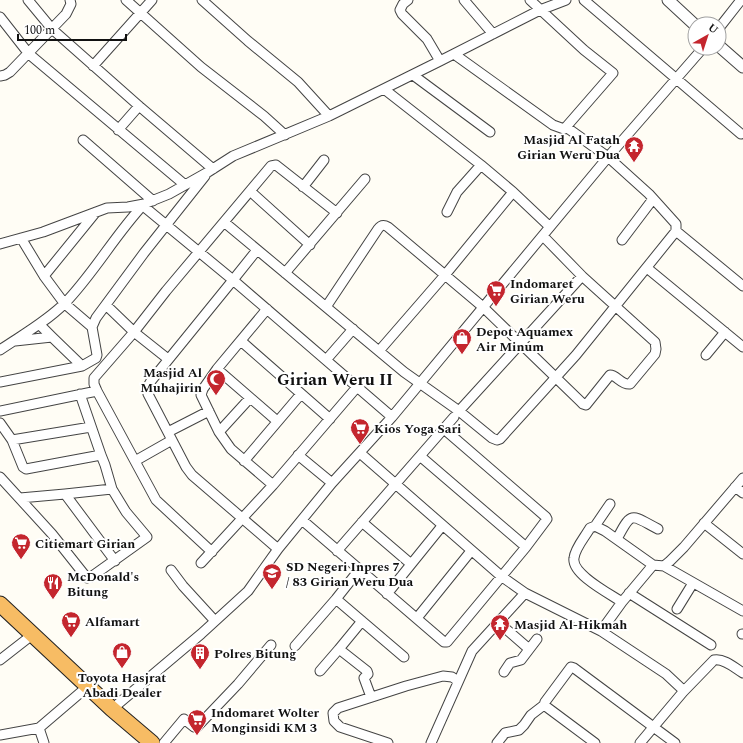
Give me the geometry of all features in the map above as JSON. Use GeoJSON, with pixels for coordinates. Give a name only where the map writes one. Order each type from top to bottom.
{"type":"FeatureCollection","features":[{"type":"Feature","properties":{"kind":"highway"},"geometry":{"type":"LineString","coordinates":[[0,604],[87,687],[152,743]]}},
{"type":"Feature","properties":{"kind":"street"},"geometry":{"type":"LineString","coordinates":[[28,0],[52,29],[210,170]]}},
{"type":"Feature","properties":{"kind":"street"},"geometry":{"type":"LineString","coordinates":[[1,75],[10,72],[52,29],[69,9],[71,4],[70,0]]}},
{"type":"Feature","properties":{"kind":"street"},"geometry":{"type":"LineString","coordinates":[[126,0],[201,67],[264,116],[285,135]]}},
{"type":"Feature","properties":{"kind":"street"},"geometry":{"type":"LineString","coordinates":[[94,66],[152,0]]}},
{"type":"Feature","properties":{"kind":"street"},"geometry":{"type":"LineString","coordinates":[[202,0],[248,41],[298,82],[329,116]]}},
{"type":"Feature","properties":{"kind":"street"},"geometry":{"type":"LineString","coordinates":[[408,0],[401,7],[400,10],[402,14],[427,39],[440,61]]}},
{"type":"Feature","properties":{"kind":"street"},"geometry":{"type":"LineString","coordinates":[[464,0],[493,34]]}},
{"type":"Feature","properties":{"kind":"street"},"geometry":{"type":"LineString","coordinates":[[454,54],[553,125],[564,129],[613,73],[584,50],[530,0]]}},
{"type":"Feature","properties":{"kind":"street"},"geometry":{"type":"LineString","coordinates":[[0,244],[47,230],[97,211],[112,207],[128,207],[146,203],[185,185],[228,159],[248,149],[329,116],[540,10],[566,0]]}},
{"type":"Feature","properties":{"kind":"street"},"geometry":{"type":"LineString","coordinates":[[584,0],[741,134]]}},
{"type":"Feature","properties":{"kind":"street"},"geometry":{"type":"LineString","coordinates":[[668,0],[687,18]]}},
{"type":"Feature","properties":{"kind":"street"},"geometry":{"type":"LineString","coordinates":[[727,18],[741,0]]}},
{"type":"Feature","properties":{"kind":"street"},"geometry":{"type":"LineString","coordinates":[[1,21],[29,54],[185,185]]}},
{"type":"Feature","properties":{"kind":"street"},"geometry":{"type":"LineString","coordinates":[[727,53],[743,67]]}},
{"type":"Feature","properties":{"kind":"street"},"geometry":{"type":"LineString","coordinates":[[112,709],[215,621],[248,590],[278,549],[332,483],[392,417],[608,157],[696,56]]}},
{"type":"Feature","properties":{"kind":"street"},"geometry":{"type":"LineString","coordinates":[[412,75],[490,132]]}},
{"type":"Feature","properties":{"kind":"street"},"geometry":{"type":"LineString","coordinates":[[384,89],[481,165],[513,192],[550,227]]}},
{"type":"Feature","properties":{"kind":"street"},"geometry":{"type":"LineString","coordinates":[[118,130],[139,106]]}},
{"type":"Feature","properties":{"kind":"street"},"geometry":{"type":"LineString","coordinates":[[224,222],[456,414],[497,440],[500,439],[557,377],[616,307],[676,231],[676,224],[653,199],[608,157],[566,127]]}},
{"type":"Feature","properties":{"kind":"street"},"geometry":{"type":"LineString","coordinates":[[83,140],[146,203],[166,226],[233,280],[392,417]]}},
{"type":"Feature","properties":{"kind":"street"},"geometry":{"type":"LineString","coordinates":[[303,187],[324,160]]}},
{"type":"Feature","properties":{"kind":"street"},"geometry":{"type":"LineString","coordinates":[[212,552],[156,500],[97,391],[94,381],[103,368],[271,166],[274,164],[337,213]]}},
{"type":"Feature","properties":{"kind":"street"},"geometry":{"type":"LineString","coordinates":[[447,212],[457,192],[481,165]]}},
{"type":"Feature","properties":{"kind":"street"},"geometry":{"type":"LineString","coordinates":[[103,368],[96,358],[92,327],[144,253],[210,170]]}},
{"type":"Feature","properties":{"kind":"street"},"geometry":{"type":"LineString","coordinates":[[285,273],[366,179]]}},
{"type":"Feature","properties":{"kind":"street"},"geometry":{"type":"LineString","coordinates":[[250,191],[310,245]]}},
{"type":"Feature","properties":{"kind":"street"},"geometry":{"type":"LineString","coordinates":[[379,351],[445,275],[513,192]]}},
{"type":"Feature","properties":{"kind":"street"},"geometry":{"type":"LineString","coordinates":[[622,240],[653,199]]}},
{"type":"Feature","properties":{"kind":"street"},"geometry":{"type":"LineString","coordinates":[[0,350],[39,324],[64,303],[146,203]]}},
{"type":"Feature","properties":{"kind":"street"},"geometry":{"type":"LineString","coordinates":[[44,276],[97,211]]}},
{"type":"Feature","properties":{"kind":"street"},"geometry":{"type":"LineString","coordinates":[[326,307],[380,226],[384,225],[483,307],[585,405],[610,375],[613,375],[623,383],[630,384],[654,354],[656,344],[582,276],[543,236]]}},
{"type":"Feature","properties":{"kind":"street"},"geometry":{"type":"LineString","coordinates":[[676,231],[743,286]]}},
{"type":"Feature","properties":{"kind":"street"},"geometry":{"type":"LineString","coordinates":[[21,238],[44,276],[64,303],[92,327]]}},
{"type":"Feature","properties":{"kind":"street"},"geometry":{"type":"LineString","coordinates":[[257,250],[150,381],[147,388],[152,404],[186,467],[192,475],[278,549]]}},
{"type":"Feature","properties":{"kind":"street"},"geometry":{"type":"LineString","coordinates":[[647,268],[743,347]]}},
{"type":"Feature","properties":{"kind":"street"},"geometry":{"type":"LineString","coordinates":[[337,551],[456,414],[582,276]]}},
{"type":"Feature","properties":{"kind":"street"},"geometry":{"type":"LineString","coordinates":[[106,305],[134,332],[168,359]]}},
{"type":"Feature","properties":{"kind":"street"},"geometry":{"type":"LineString","coordinates":[[267,310],[217,369],[203,389],[201,395],[219,432],[231,449],[272,485]]}},
{"type":"Feature","properties":{"kind":"street"},"geometry":{"type":"LineString","coordinates":[[39,324],[82,366]]}},
{"type":"Feature","properties":{"kind":"street"},"geometry":{"type":"LineString","coordinates":[[326,360],[353,329]]}},
{"type":"Feature","properties":{"kind":"street"},"geometry":{"type":"LineString","coordinates":[[706,355],[726,332]]}},
{"type":"Feature","properties":{"kind":"street"},"geometry":{"type":"LineString","coordinates":[[14,341],[52,337]]}},
{"type":"Feature","properties":{"kind":"street"},"geometry":{"type":"LineString","coordinates":[[241,341],[330,419]]}},
{"type":"Feature","properties":{"kind":"street"},"geometry":{"type":"LineString","coordinates":[[0,382],[82,366],[96,358]]}},
{"type":"Feature","properties":{"kind":"street"},"geometry":{"type":"LineString","coordinates":[[217,369],[277,421]]}},
{"type":"Feature","properties":{"kind":"street"},"geometry":{"type":"LineString","coordinates":[[201,563],[243,519],[357,387]]}},
{"type":"Feature","properties":{"kind":"street"},"geometry":{"type":"LineString","coordinates":[[0,411],[97,391]]}},
{"type":"Feature","properties":{"kind":"street"},"geometry":{"type":"LineString","coordinates":[[0,477],[52,534],[87,578],[91,577],[115,561],[147,537],[126,512],[112,489],[80,394]]}},
{"type":"Feature","properties":{"kind":"street"},"geometry":{"type":"LineString","coordinates":[[244,461],[301,394]]}},
{"type":"Feature","properties":{"kind":"street"},"geometry":{"type":"LineString","coordinates":[[219,432],[250,398]]}},
{"type":"Feature","properties":{"kind":"street"},"geometry":{"type":"LineString","coordinates":[[135,460],[209,410]]}},
{"type":"Feature","properties":{"kind":"street"},"geometry":{"type":"LineString","coordinates":[[0,423],[12,440],[23,468],[26,469],[101,455]]}},
{"type":"Feature","properties":{"kind":"street"},"geometry":{"type":"LineString","coordinates":[[12,440],[91,426]]}},
{"type":"Feature","properties":{"kind":"street"},"geometry":{"type":"LineString","coordinates":[[302,520],[446,643],[526,547],[546,521],[546,517],[444,429]]}},
{"type":"Feature","properties":{"kind":"street"},"geometry":{"type":"LineString","coordinates":[[360,453],[501,576],[525,593],[601,631],[666,674],[683,692]]}},
{"type":"Feature","properties":{"kind":"street"},"geometry":{"type":"LineString","coordinates":[[298,455],[332,483]]}},
{"type":"Feature","properties":{"kind":"street"},"geometry":{"type":"LineString","coordinates":[[420,456],[526,547]]}},
{"type":"Feature","properties":{"kind":"street"},"geometry":{"type":"LineString","coordinates":[[664,566],[675,556],[743,478]]}},
{"type":"Feature","properties":{"kind":"street"},"geometry":{"type":"LineString","coordinates":[[735,487],[743,493]]}},
{"type":"Feature","properties":{"kind":"street"},"geometry":{"type":"LineString","coordinates":[[20,498],[112,489]]}},
{"type":"Feature","properties":{"kind":"street"},"geometry":{"type":"LineString","coordinates":[[65,494],[115,561]]}},
{"type":"Feature","properties":{"kind":"street"},"geometry":{"type":"LineString","coordinates":[[610,504],[595,526],[590,528],[574,556],[574,562],[577,569],[584,576],[622,602]]}},
{"type":"Feature","properties":{"kind":"street"},"geometry":{"type":"LineString","coordinates":[[617,539],[626,521],[630,517],[634,517],[658,529]]}},
{"type":"Feature","properties":{"kind":"street"},"geometry":{"type":"LineString","coordinates":[[362,522],[411,564]]}},
{"type":"Feature","properties":{"kind":"street"},"geometry":{"type":"LineString","coordinates":[[704,523],[742,552]]}},
{"type":"Feature","properties":{"kind":"street"},"geometry":{"type":"LineString","coordinates":[[387,594],[442,526]]}},
{"type":"Feature","properties":{"kind":"street"},"geometry":{"type":"LineString","coordinates":[[595,526],[617,539],[653,565],[664,566],[743,611]]}},
{"type":"Feature","properties":{"kind":"street"},"geometry":{"type":"LineString","coordinates":[[417,618],[472,551]]}},
{"type":"Feature","properties":{"kind":"street"},"geometry":{"type":"LineString","coordinates":[[601,631],[629,593],[653,565]]}},
{"type":"Feature","properties":{"kind":"street"},"geometry":{"type":"LineString","coordinates":[[171,570],[183,586],[215,621]]}},
{"type":"Feature","properties":{"kind":"street"},"geometry":{"type":"LineString","coordinates":[[295,646],[359,570]]}},
{"type":"Feature","properties":{"kind":"street"},"geometry":{"type":"LineString","coordinates":[[677,609],[693,583]]}},
{"type":"Feature","properties":{"kind":"street"},"geometry":{"type":"LineString","coordinates":[[431,743],[472,651],[525,593]]}},
{"type":"Feature","properties":{"kind":"street"},"geometry":{"type":"LineString","coordinates":[[629,593],[711,645]]}},
{"type":"Feature","properties":{"kind":"street"},"geometry":{"type":"LineString","coordinates":[[336,599],[404,657]]}},
{"type":"Feature","properties":{"kind":"street"},"geometry":{"type":"LineString","coordinates":[[320,671],[362,621]]}},
{"type":"Feature","properties":{"kind":"street"},"geometry":{"type":"LineString","coordinates":[[498,622],[529,649]]}},
{"type":"Feature","properties":{"kind":"street"},"geometry":{"type":"LineString","coordinates":[[0,660],[32,635]]}},
{"type":"Feature","properties":{"kind":"street"},"geometry":{"type":"LineString","coordinates":[[504,672],[510,663],[522,660],[537,639]]}},
{"type":"Feature","properties":{"kind":"street"},"geometry":{"type":"LineString","coordinates":[[164,743],[184,719],[194,727],[197,727],[238,684],[271,645]]}},
{"type":"Feature","properties":{"kind":"street"},"geometry":{"type":"LineString","coordinates":[[339,649],[367,671],[368,674],[364,678],[371,697]]}},
{"type":"Feature","properties":{"kind":"street"},"geometry":{"type":"LineString","coordinates":[[640,743],[683,692],[714,660],[718,659],[729,664],[743,674]]}},
{"type":"Feature","properties":{"kind":"street"},"geometry":{"type":"LineString","coordinates":[[497,743],[505,733],[519,730],[531,715],[544,705],[569,667],[572,667],[675,743]]}},
{"type":"Feature","properties":{"kind":"street"},"geometry":{"type":"LineString","coordinates":[[388,743],[377,741],[340,727],[336,724],[333,713],[338,708],[443,676],[452,677],[458,681]]}},
{"type":"Feature","properties":{"kind":"street"},"geometry":{"type":"LineString","coordinates":[[1,733],[39,728],[87,687]]}},
{"type":"Feature","properties":{"kind":"street"},"geometry":{"type":"LineString","coordinates":[[544,705],[595,743]]}},
{"type":"Feature","properties":{"kind":"street"},"geometry":{"type":"LineString","coordinates":[[39,728],[44,743]]}},
{"type":"Feature","properties":{"kind":"place","name":"Masjid Al Fatah Girian Weru Dua"},"geometry":{"type":"Point","coordinates":[634,163]}},
{"type":"Feature","properties":{"kind":"place","name":"Indomaret Girian Weru"},"geometry":{"type":"Point","coordinates":[496,307]}},
{"type":"Feature","properties":{"kind":"place","name":"Depot Aquamex Air Minum"},"geometry":{"type":"Point","coordinates":[462,355]}},
{"type":"Feature","properties":{"kind":"place","name":"Masjid Al Muhajirin"},"geometry":{"type":"Point","coordinates":[216,396]}},
{"type":"Feature","properties":{"kind":"place","name":"Kios Yoga Sari"},"geometry":{"type":"Point","coordinates":[360,445]}},
{"type":"Feature","properties":{"kind":"place","name":"Citiemart Girian"},"geometry":{"type":"Point","coordinates":[21,560]}},
{"type":"Feature","properties":{"kind":"place","name":"SD Negeri Inpres 7 / 83 Girian Weru Dua"},"geometry":{"type":"Point","coordinates":[272,590]}},
{"type":"Feature","properties":{"kind":"place","name":"McDonald's Bitung"},"geometry":{"type":"Point","coordinates":[53,600]}},
{"type":"Feature","properties":{"kind":"place","name":"Alfamart"},"geometry":{"type":"Point","coordinates":[71,638]}},
{"type":"Feature","properties":{"kind":"place","name":"Masjid Al-Hikmah"},"geometry":{"type":"Point","coordinates":[500,641]}},
{"type":"Feature","properties":{"kind":"place","name":"Toyota Hasjrat Abadi Dealer"},"geometry":{"type":"Point","coordinates":[122,669]}},
{"type":"Feature","properties":{"kind":"place","name":"Polres Bitung"},"geometry":{"type":"Point","coordinates":[200,670]}},
{"type":"Feature","properties":{"kind":"place","name":"Indomaret Wolter Monginsidi KM 3"},"geometry":{"type":"Point","coordinates":[197,736]}},
{"type":"Feature","properties":{"kind":"district","name":"Girian Weru II"},"geometry":{"type":"Point","coordinates":[335,379]}}]}
